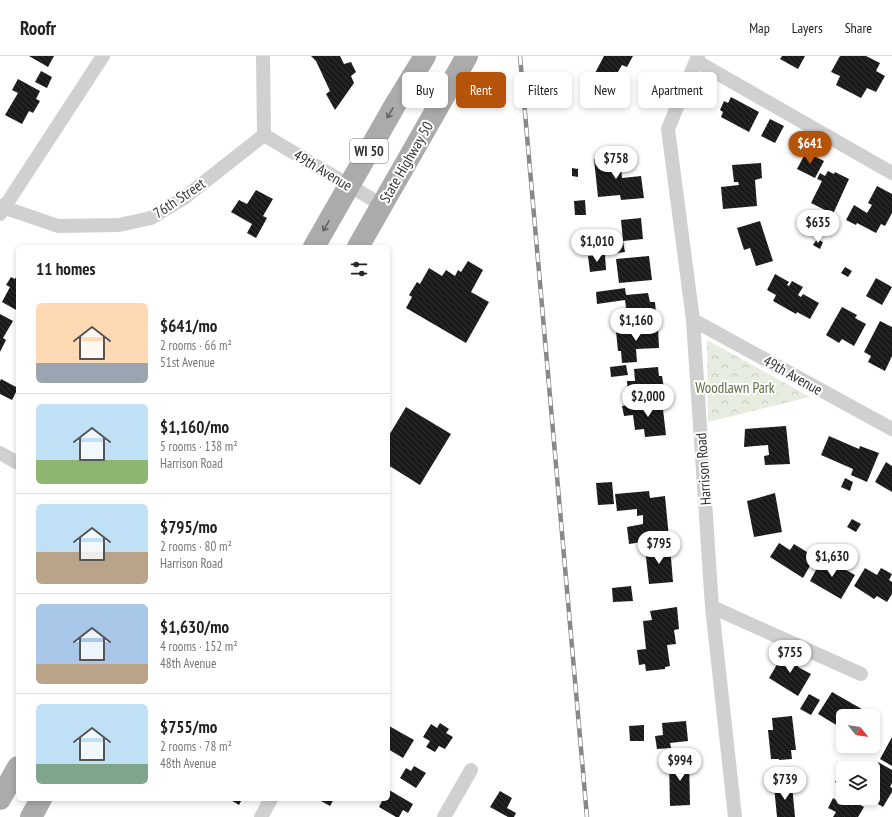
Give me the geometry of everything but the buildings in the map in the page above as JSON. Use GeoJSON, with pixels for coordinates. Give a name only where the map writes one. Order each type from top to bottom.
{"type":"FeatureCollection","features":[{"type":"Feature","properties":{"kind":"main road","name":"WI 50"},"geometry":{"type":"LineString","coordinates":[[315,245],[425,56]]}},
{"type":"Feature","properties":{"kind":"main road","name":"State Highway 50"},"geometry":{"type":"LineString","coordinates":[[359,245],[467,56]]}},
{"type":"Feature","properties":{"kind":"main road"},"geometry":{"type":"LineString","coordinates":[[0,798],[16,770]]}},
{"type":"Feature","properties":{"kind":"main road"},"geometry":{"type":"LineString","coordinates":[[31,817],[40,801]]}},
{"type":"Feature","properties":{"kind":"street","name":"76th Street"},"geometry":{"type":"LineString","coordinates":[[103,56],[1,210],[58,226],[119,225],[152,218],[184,198],[264,135]]}},
{"type":"Feature","properties":{"kind":"street"},"geometry":{"type":"LineString","coordinates":[[263,56],[264,135]]}},
{"type":"Feature","properties":{"kind":"street"},"geometry":{"type":"LineString","coordinates":[[697,58],[892,173]]}},
{"type":"Feature","properties":{"kind":"street","name":"Harrison Road"},"geometry":{"type":"LineString","coordinates":[[697,58],[668,129],[693,320],[712,606],[736,817]]}},
{"type":"Feature","properties":{"kind":"street","name":"49th Avenue"},"geometry":{"type":"LineString","coordinates":[[264,135],[382,205]]}},
{"type":"Feature","properties":{"kind":"street","name":"49th Avenue"},"geometry":{"type":"LineString","coordinates":[[693,320],[892,430]]}},
{"type":"Feature","properties":{"kind":"street"},"geometry":{"type":"LineString","coordinates":[[0,453],[16,462]]}},
{"type":"Feature","properties":{"kind":"street"},"geometry":{"type":"LineString","coordinates":[[712,606],[861,674]]}},
{"type":"Feature","properties":{"kind":"street"},"geometry":{"type":"LineString","coordinates":[[444,817],[471,770]]}},
{"type":"Feature","properties":{"kind":"street"},"geometry":{"type":"LineString","coordinates":[[261,817],[270,801]]}},
{"type":"Feature","properties":{"kind":"green space","name":"Woodlawn Park"},"geometry":{"type":"Polygon","coordinates":[[[707,340],[810,397],[708,422],[707,340]]]}},
{"type":"Feature","properties":{"kind":"railway"},"geometry":{"type":"LineString","coordinates":[[520,56],[587,817]]}}]}
